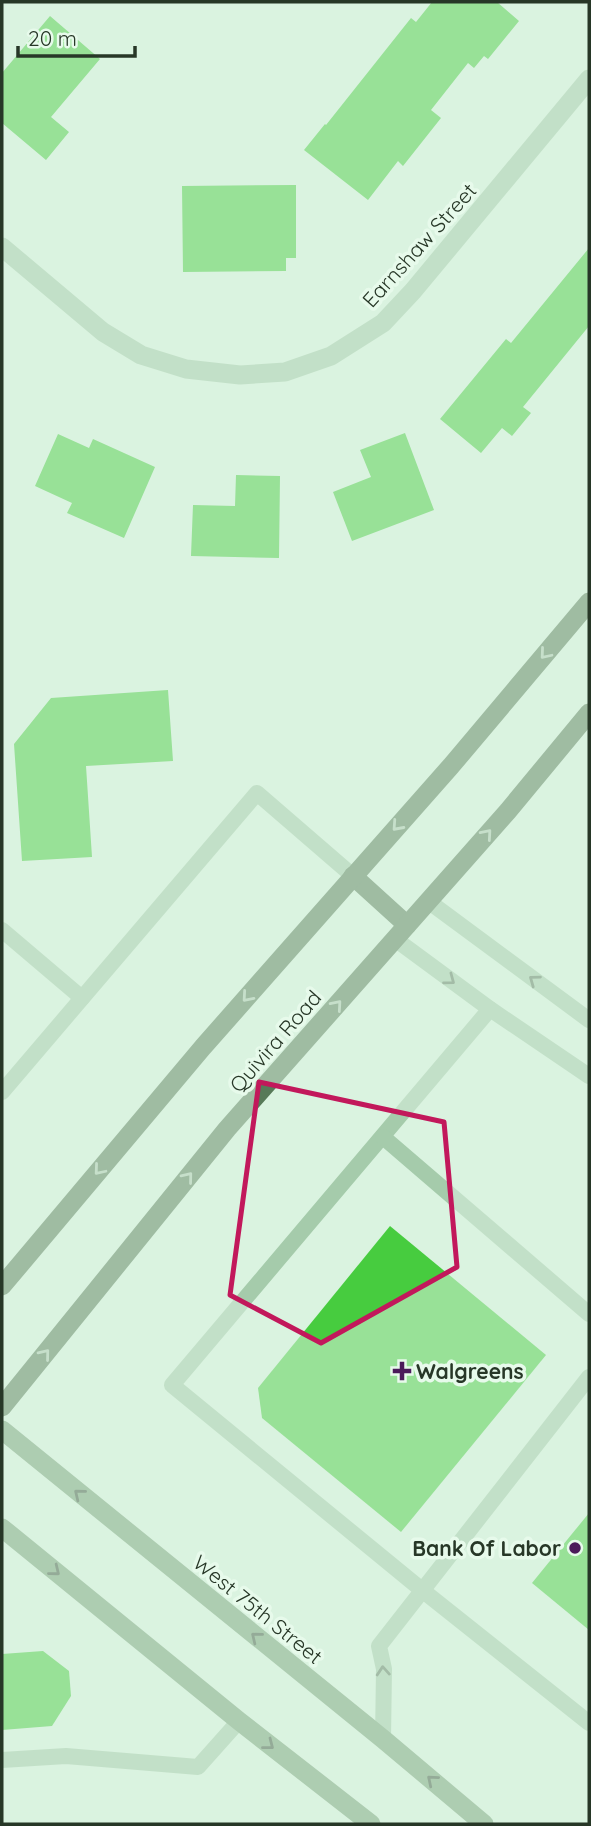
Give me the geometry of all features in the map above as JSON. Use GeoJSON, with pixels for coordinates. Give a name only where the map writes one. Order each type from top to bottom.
{"type":"FeatureCollection","features":[{"type":"Feature","properties":{"kind":"main road"},"geometry":{"type":"LineString","coordinates":[[2,1286],[203,1047],[459,756],[589,602]]}},
{"type":"Feature","properties":{"kind":"main road","name":"Quivira Road"},"geometry":{"type":"LineString","coordinates":[[2,1407],[227,1129],[508,811],[589,713]]}},
{"type":"Feature","properties":{"kind":"main road"},"geometry":{"type":"LineString","coordinates":[[353,876],[401,932]]}},
{"type":"Feature","properties":{"kind":"main road","name":"West 75th Street"},"geometry":{"type":"LineString","coordinates":[[2,1430],[484,1824]]}},
{"type":"Feature","properties":{"kind":"main road"},"geometry":{"type":"LineString","coordinates":[[2,1528],[239,1721],[371,1824]]}},
{"type":"Feature","properties":{"kind":"street","name":"Earnshaw Street"},"geometry":{"type":"LineString","coordinates":[[2,247],[103,332],[141,355],[186,369],[240,375],[285,372],[331,356],[383,323],[586,90]]}},
{"type":"Feature","properties":{"kind":"lane"},"geometry":{"type":"LineString","coordinates":[[2,1092],[257,793],[353,876]]}},
{"type":"Feature","properties":{"kind":"lane"},"geometry":{"type":"LineString","coordinates":[[428,901],[589,1020]]}},
{"type":"Feature","properties":{"kind":"lane"},"geometry":{"type":"LineString","coordinates":[[2,930],[82,998]]}},
{"type":"Feature","properties":{"kind":"lane"},"geometry":{"type":"LineString","coordinates":[[401,932],[490,1009],[589,1076]]}},
{"type":"Feature","properties":{"kind":"lane"},"geometry":{"type":"LineString","coordinates":[[490,1009],[172,1385],[589,1723]]}},
{"type":"Feature","properties":{"kind":"lane"},"geometry":{"type":"LineString","coordinates":[[383,1137],[589,1314]]}},
{"type":"Feature","properties":{"kind":"lane"},"geometry":{"type":"LineString","coordinates":[[383,1739],[384,1669],[379,1646],[589,1377]]}},
{"type":"Feature","properties":{"kind":"lane"},"geometry":{"type":"LineString","coordinates":[[2,1760],[66,1756],[198,1767],[239,1721]]}},
{"type":"Feature","properties":{"kind":"highlighted area"},"geometry":{"type":"Polygon","coordinates":[[[259,1082],[444,1122],[457,1267],[321,1343],[230,1295],[259,1082]]]}},
{"type":"Feature","properties":{"kind":"building"},"geometry":{"type":"Polygon","coordinates":[[[432,2],[497,2],[519,21],[488,59],[484,56],[474,68],[468,63],[431,110],[441,118],[403,166],[398,161],[368,200],[304,150],[411,18],[416,22],[432,2]]]}},
{"type":"Feature","properties":{"kind":"building"},"geometry":{"type":"Polygon","coordinates":[[[50,16],[100,59],[51,117],[69,132],[46,160],[2,123],[2,73],[50,16]]]}},
{"type":"Feature","properties":{"kind":"building"},"geometry":{"type":"Polygon","coordinates":[[[296,185],[296,258],[286,258],[286,271],[183,272],[182,186],[296,185]]]}},
{"type":"Feature","properties":{"kind":"building"},"geometry":{"type":"Polygon","coordinates":[[[589,248],[589,326],[523,407],[531,413],[512,436],[502,428],[481,453],[440,419],[506,339],[511,343],[589,248]]]}},
{"type":"Feature","properties":{"kind":"building"},"geometry":{"type":"Polygon","coordinates":[[[405,433],[434,510],[352,541],[333,492],[371,477],[360,450],[405,433]]]}},
{"type":"Feature","properties":{"kind":"building"},"geometry":{"type":"Polygon","coordinates":[[[58,434],[89,448],[93,439],[155,467],[124,538],[67,513],[72,503],[35,486],[58,434]]]}},
{"type":"Feature","properties":{"kind":"building"},"geometry":{"type":"Polygon","coordinates":[[[236,475],[280,476],[279,558],[191,556],[193,505],[235,506],[236,475]]]}},
{"type":"Feature","properties":{"kind":"building"},"geometry":{"type":"Polygon","coordinates":[[[168,690],[173,761],[86,766],[92,857],[22,861],[14,744],[51,698],[168,690]]]}},
{"type":"Feature","properties":{"kind":"building","name":"Walgreens"},"geometry":{"type":"Polygon","coordinates":[[[390,1226],[546,1355],[401,1532],[262,1418],[258,1388],[390,1226]]]}},
{"type":"Feature","properties":{"kind":"building","name":"Bank Of Labor"},"geometry":{"type":"Polygon","coordinates":[[[589,1513],[589,1630],[532,1583],[589,1513]]]}},
{"type":"Feature","properties":{"kind":"building"},"geometry":{"type":"Polygon","coordinates":[[[43,1651],[69,1671],[71,1696],[52,1726],[2,1730],[2,1654],[43,1651]]]}},
{"type":"Feature","properties":{"kind":"place","name":"Walgreens"},"geometry":{"type":"Point","coordinates":[402,1371]}},
{"type":"Feature","properties":{"kind":"place","name":"Bank Of Labor"},"geometry":{"type":"Point","coordinates":[575,1548]}}]}
